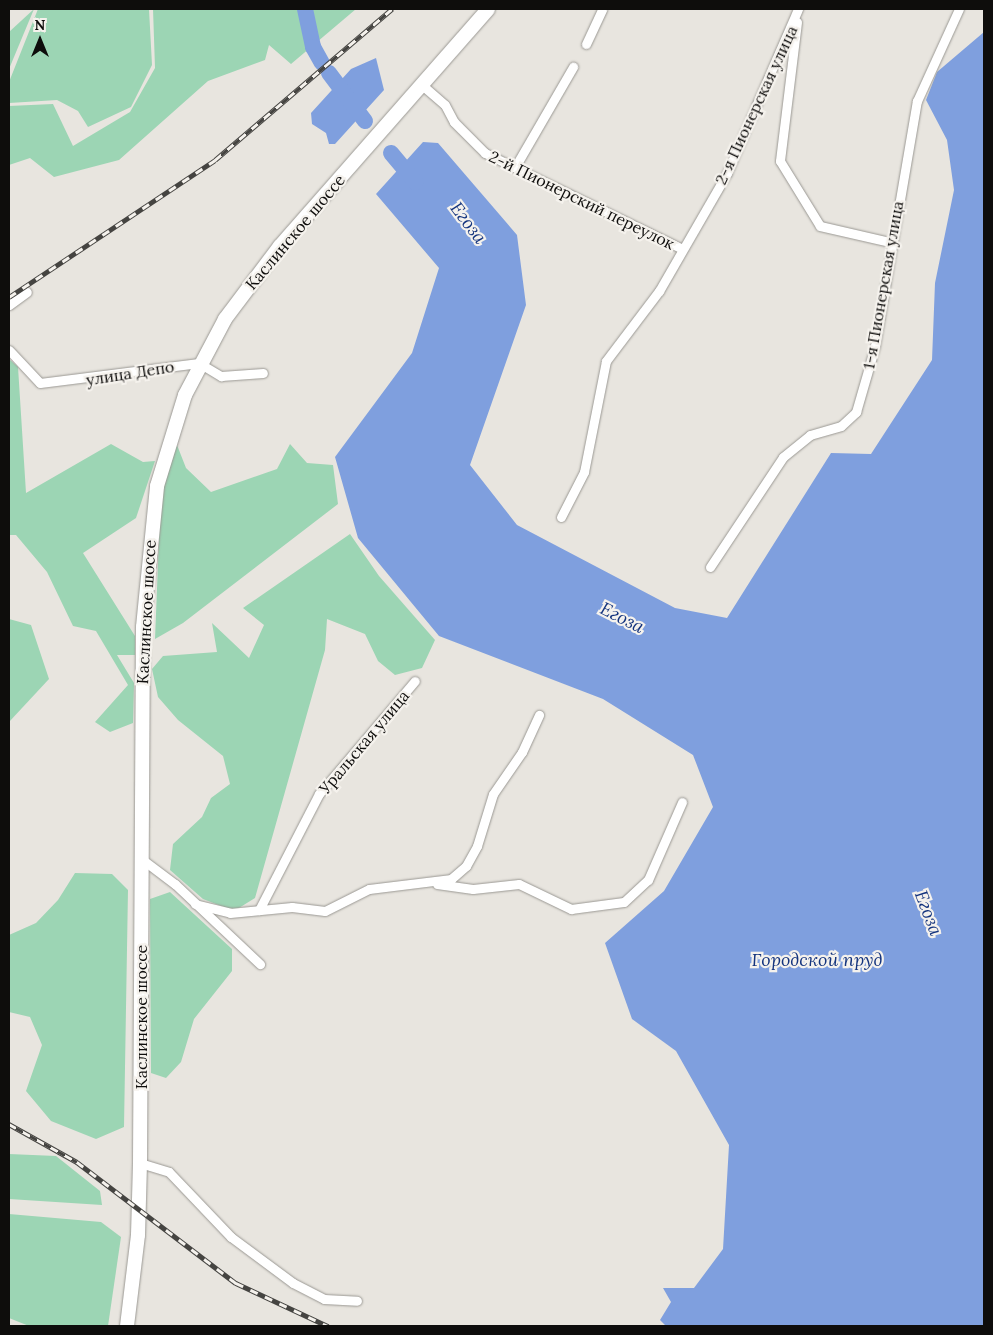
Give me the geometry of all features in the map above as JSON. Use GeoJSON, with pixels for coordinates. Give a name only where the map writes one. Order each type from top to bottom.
{"type":"FeatureCollection","features":[{"type":"Feature","properties":{"kind":"main road","name":"Каслинское шоссе"},"geometry":{"type":"LineString","coordinates":[[126,1326],[137,1253],[140,1163],[143,627],[148,542],[172,430],[199,363],[225,319],[280,246],[488,9]]}},
{"type":"Feature","properties":{"kind":"street"},"geometry":{"type":"LineString","coordinates":[[586,44],[602,9]]}},
{"type":"Feature","properties":{"kind":"street","name":"1-я Пионерская улица"},"geometry":{"type":"LineString","coordinates":[[710,567],[782,457],[810,435],[842,426],[856,412],[875,346],[890,242],[917,101],[959,9]]}},
{"type":"Feature","properties":{"kind":"street","name":"2-я Пионерская улица"},"geometry":{"type":"LineString","coordinates":[[798,10],[780,161],[820,226],[890,242]]}},
{"type":"Feature","properties":{"kind":"street","name":"2-я Пионерская улица"},"geometry":{"type":"LineString","coordinates":[[561,517],[584,472],[606,361],[659,291],[681,248],[728,173],[798,10]]}},
{"type":"Feature","properties":{"kind":"street"},"geometry":{"type":"LineString","coordinates":[[515,167],[573,67]]}},
{"type":"Feature","properties":{"kind":"street","name":"2-й Пионерский переулок"},"geometry":{"type":"LineString","coordinates":[[422,85],[445,105],[454,122],[484,154],[515,167],[681,248]]}},
{"type":"Feature","properties":{"kind":"street"},"geometry":{"type":"LineString","coordinates":[[9,305],[27,292]]}},
{"type":"Feature","properties":{"kind":"street","name":"улица Депо"},"geometry":{"type":"LineString","coordinates":[[9,350],[40,383],[199,363]]}},
{"type":"Feature","properties":{"kind":"street"},"geometry":{"type":"LineString","coordinates":[[199,363],[222,376],[263,373]]}},
{"type":"Feature","properties":{"kind":"street","name":"Уральская улица"},"geometry":{"type":"LineString","coordinates":[[259,910],[319,794],[415,681]]}},
{"type":"Feature","properties":{"kind":"street"},"geometry":{"type":"LineString","coordinates":[[435,884],[451,879],[466,866],[477,846],[493,794],[522,752],[539,715]]}},
{"type":"Feature","properties":{"kind":"street"},"geometry":{"type":"LineString","coordinates":[[195,904],[230,913],[292,907],[325,911],[369,889],[435,884],[474,889],[519,884],[572,909],[624,902],[648,880],[682,802]]}},
{"type":"Feature","properties":{"kind":"street"},"geometry":{"type":"LineString","coordinates":[[143,860],[195,904],[260,964]]}},
{"type":"Feature","properties":{"kind":"street"},"geometry":{"type":"LineString","coordinates":[[140,1163],[169,1172],[231,1236],[293,1283],[324,1299],[357,1301]]}},
{"type":"Feature","properties":{"kind":"green space"},"geometry":{"type":"Polygon","coordinates":[[[34,9],[9,69],[9,32],[34,9]]]}},
{"type":"Feature","properties":{"kind":"green space"},"geometry":{"type":"Polygon","coordinates":[[[38,9],[149,9],[152,65],[131,107],[88,127],[78,111],[57,100],[9,103],[9,82],[38,9]]]}},
{"type":"Feature","properties":{"kind":"green space"},"geometry":{"type":"Polygon","coordinates":[[[153,9],[356,9],[291,64],[269,45],[265,60],[208,81],[119,160],[54,177],[30,158],[9,165],[9,106],[53,104],[73,146],[130,112],[155,68],[153,9]]]}},
{"type":"Feature","properties":{"kind":"green space"},"geometry":{"type":"Polygon","coordinates":[[[9,359],[18,367],[26,493],[111,444],[143,462],[155,461],[136,518],[83,553],[135,636],[135,655],[117,655],[134,683],[133,723],[110,732],[95,722],[128,685],[96,631],[73,626],[47,572],[16,535],[9,535],[9,359]]]}},
{"type":"Feature","properties":{"kind":"green space"},"geometry":{"type":"Polygon","coordinates":[[[290,444],[307,463],[333,465],[338,504],[183,623],[155,639],[161,489],[177,445],[186,468],[211,492],[277,469],[290,444]]]}},
{"type":"Feature","properties":{"kind":"green space"},"geometry":{"type":"Polygon","coordinates":[[[350,534],[379,576],[435,640],[422,668],[395,675],[378,661],[365,634],[327,619],[325,650],[255,898],[234,911],[203,899],[170,870],[173,844],[202,817],[211,798],[230,784],[223,756],[178,720],[158,697],[152,669],[163,656],[217,652],[212,623],[249,658],[264,625],[243,608],[350,534]]]}},
{"type":"Feature","properties":{"kind":"green space"},"geometry":{"type":"Polygon","coordinates":[[[9,619],[31,625],[49,679],[9,722],[9,619]]]}},
{"type":"Feature","properties":{"kind":"green space"},"geometry":{"type":"Polygon","coordinates":[[[75,873],[112,874],[128,890],[124,1127],[96,1139],[51,1121],[26,1091],[42,1045],[30,1017],[9,1012],[9,935],[36,923],[58,900],[75,873]]]}},
{"type":"Feature","properties":{"kind":"green space"},"geometry":{"type":"Polygon","coordinates":[[[170,892],[232,949],[232,971],[194,1019],[181,1062],[166,1078],[151,1073],[150,899],[170,892]]]}},
{"type":"Feature","properties":{"kind":"green space"},"geometry":{"type":"Polygon","coordinates":[[[9,1154],[56,1156],[100,1191],[102,1205],[9,1199],[9,1154]]]}},
{"type":"Feature","properties":{"kind":"green space"},"geometry":{"type":"Polygon","coordinates":[[[9,1214],[101,1222],[121,1237],[108,1326],[29,1326],[9,1318],[9,1214]]]}},
{"type":"Feature","properties":{"kind":"water","name":"Городской пруд"},"geometry":{"type":"Polygon","coordinates":[[[984,32],[984,1326],[666,1326],[660,1320],[671,1302],[663,1288],[694,1288],[723,1249],[729,1145],[676,1051],[632,1019],[605,943],[664,891],[713,807],[693,755],[603,699],[439,636],[358,538],[335,457],[412,353],[439,268],[376,194],[423,142],[438,143],[517,235],[526,305],[470,465],[517,525],[675,608],[727,618],[831,453],[871,454],[932,360],[935,283],[954,190],[947,140],[926,100],[937,72],[984,32]]]}},
{"type":"Feature","properties":{"kind":"water"},"geometry":{"type":"Polygon","coordinates":[[[376,58],[384,90],[335,144],[329,144],[326,133],[312,124],[311,113],[351,69],[376,58]]]}},
{"type":"Feature","properties":{"kind":"waterway","name":"Егоза"},"geometry":{"type":"LineString","coordinates":[[305,9],[313,47],[322,63]]}},
{"type":"Feature","properties":{"kind":"waterway","name":"Егоза"},"geometry":{"type":"LineString","coordinates":[[329,73],[365,121]]}},
{"type":"Feature","properties":{"kind":"waterway","name":"Егоза"},"geometry":{"type":"LineString","coordinates":[[391,153],[415,182]]}},
{"type":"Feature","properties":{"kind":"railway"},"geometry":{"type":"LineString","coordinates":[[9,297],[215,160],[392,9]]}},
{"type":"Feature","properties":{"kind":"railway"},"geometry":{"type":"LineString","coordinates":[[9,1124],[77,1162],[236,1283],[328,1326]]}}]}
